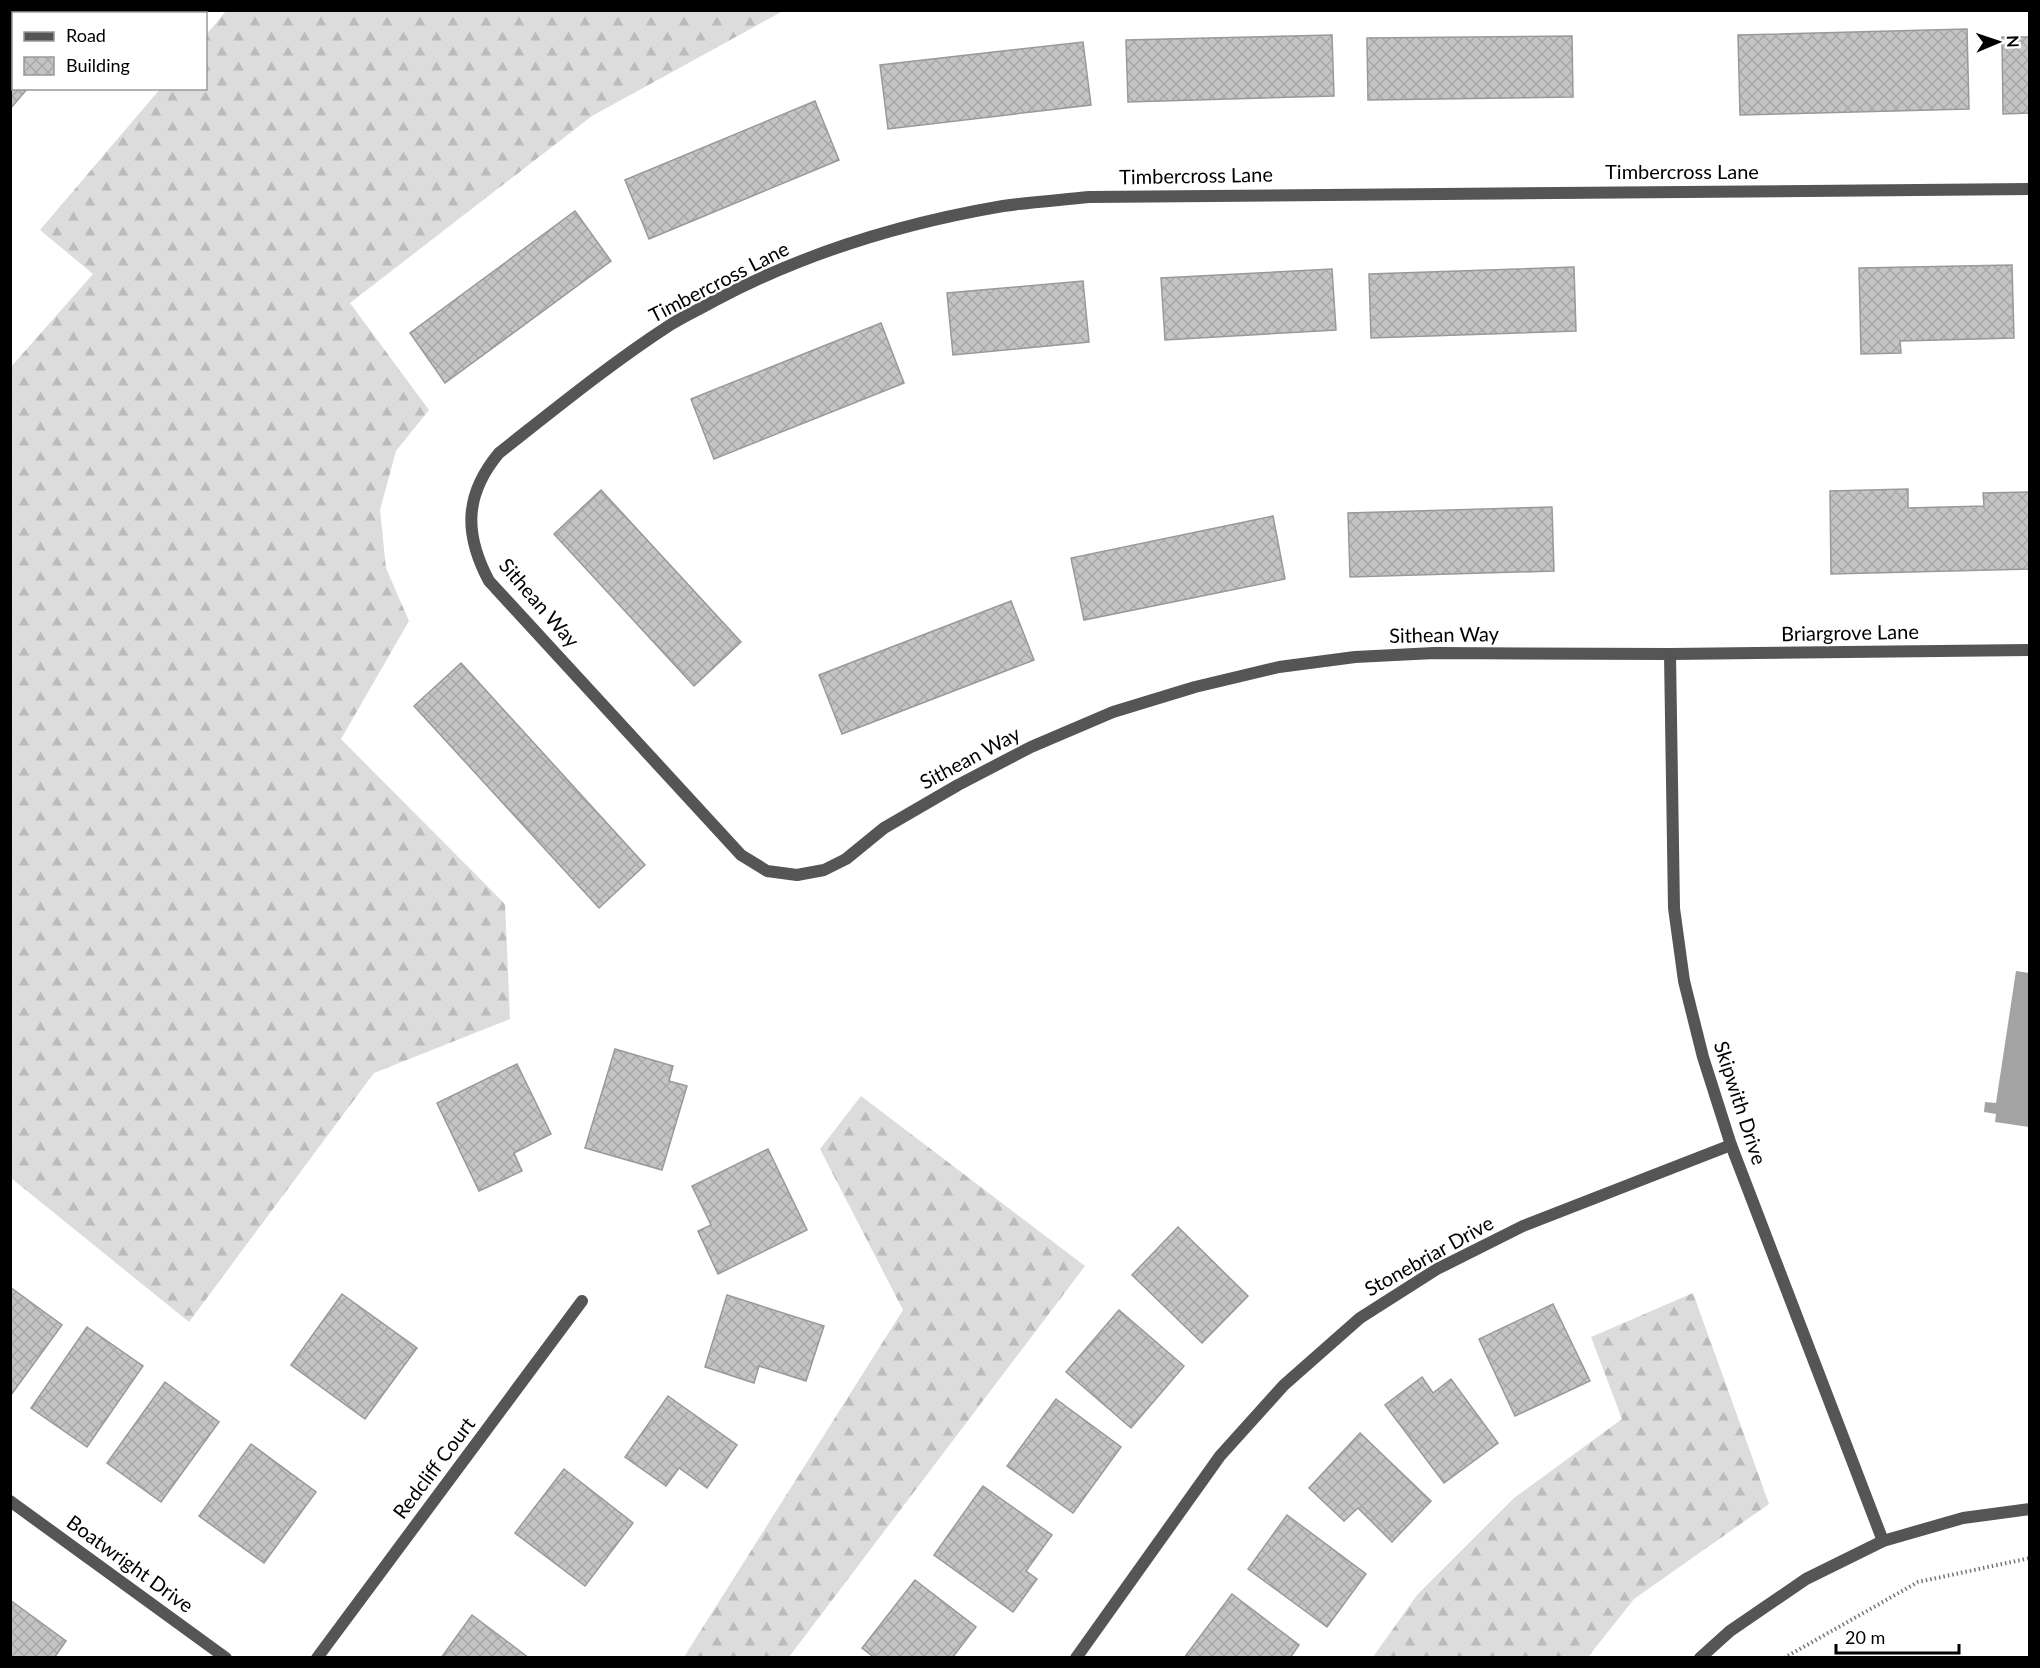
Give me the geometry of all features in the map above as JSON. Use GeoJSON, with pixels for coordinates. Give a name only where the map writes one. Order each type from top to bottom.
{"type":"FeatureCollection","features":[{"type":"Feature","properties":{"kind":"street","name":"Timbercross Lane"},"geometry":{"type":"LineString","coordinates":[[470,516],[475,491],[485,470],[499,453],[608,368],[672,324],[735,290],[793,264],[858,240],[930,221],[1005,206],[1089,197],[2030,189]]}},
{"type":"Feature","properties":{"kind":"street","name":"Sithean Way"},"geometry":{"type":"LineString","coordinates":[[470,516],[472,540],[478,561],[489,581],[741,855],[767,871],[797,875],[824,870],[846,859],[884,828],[958,785],[1031,747],[1113,712],[1195,687],[1279,667],[1354,657],[1434,653],[1670,654]]}},
{"type":"Feature","properties":{"kind":"street","name":"Briargrove Lane"},"geometry":{"type":"LineString","coordinates":[[1670,654],[2030,650]]}},
{"type":"Feature","properties":{"kind":"street","name":"Skipwith Drive"},"geometry":{"type":"LineString","coordinates":[[1670,654],[1674,908],[1684,981],[1703,1057],[1731,1145],[1883,1540]]}},
{"type":"Feature","properties":{"kind":"street","name":"Stonebriar Drive"},"geometry":{"type":"LineString","coordinates":[[1076,1658],[1220,1456],[1284,1385],[1360,1318],[1437,1269],[1523,1226],[1731,1145]]}},
{"type":"Feature","properties":{"kind":"street","name":"Redcliff Court"},"geometry":{"type":"LineString","coordinates":[[317,1658],[582,1301]]}},
{"type":"Feature","properties":{"kind":"street","name":"Boatwright Drive"},"geometry":{"type":"LineString","coordinates":[[10,1501],[226,1658]]}},
{"type":"Feature","properties":{"kind":"street"},"geometry":{"type":"LineString","coordinates":[[1700,1658],[1730,1631],[1806,1580],[1883,1540],[1963,1518],[2030,1509]]}},
{"type":"Feature","properties":{"kind":"path"},"geometry":{"type":"LineString","coordinates":[[1784,1658],[1918,1582],[2030,1558]]}},
{"type":"Feature","properties":{"kind":"green space"},"geometry":{"type":"Polygon","coordinates":[[[226,11],[783,11],[592,116],[350,303],[429,410],[396,451],[380,510],[386,568],[409,621],[341,739],[505,904],[510,1019],[374,1073],[189,1322],[11,1178],[10,368],[93,274],[40,230],[159,90],[207,90],[207,34],[226,11]]]}},
{"type":"Feature","properties":{"kind":"green space"},"geometry":{"type":"Polygon","coordinates":[[[861,1096],[1085,1266],[789,1657],[684,1657],[903,1310],[820,1149],[861,1096]]]}},
{"type":"Feature","properties":{"kind":"green space"},"geometry":{"type":"Polygon","coordinates":[[[1693,1293],[1769,1504],[1634,1599],[1588,1657],[1373,1657],[1417,1595],[1514,1498],[1622,1419],[1591,1337],[1693,1293]]]}},
{"type":"Feature","properties":{"kind":"shaded area"},"geometry":{"type":"Polygon","coordinates":[[[2016,971],[2029,973],[2029,1127],[1995,1122],[1996,1114],[1984,1112],[1985,1102],[1996,1103],[2016,971]]]}},
{"type":"Feature","properties":{"kind":"building"},"geometry":{"type":"Polygon","coordinates":[[[10,10],[92,10],[91,12],[12,12],[12,90],[26,90],[10,109],[10,10]]]}},
{"type":"Feature","properties":{"kind":"building"},"geometry":{"type":"Polygon","coordinates":[[[1967,29],[1969,109],[1740,115],[1738,35],[1967,29]]]}},
{"type":"Feature","properties":{"kind":"building"},"geometry":{"type":"Polygon","coordinates":[[[1332,35],[1334,96],[1128,102],[1126,40],[1332,35]]]}},
{"type":"Feature","properties":{"kind":"building"},"geometry":{"type":"Polygon","coordinates":[[[1572,36],[1573,97],[1368,100],[1367,38],[1572,36]]]}},
{"type":"Feature","properties":{"kind":"building"},"geometry":{"type":"Polygon","coordinates":[[[2002,37],[2030,37],[2030,113],[2003,114],[2002,37]]]}},
{"type":"Feature","properties":{"kind":"building"},"geometry":{"type":"Polygon","coordinates":[[[1083,42],[1091,105],[888,129],[880,65],[1083,42]]]}},
{"type":"Feature","properties":{"kind":"building"},"geometry":{"type":"Polygon","coordinates":[[[815,101],[839,160],[649,239],[625,180],[815,101]]]}},
{"type":"Feature","properties":{"kind":"building"},"geometry":{"type":"Polygon","coordinates":[[[575,211],[611,261],[445,383],[410,333],[575,211]]]}},
{"type":"Feature","properties":{"kind":"building"},"geometry":{"type":"Polygon","coordinates":[[[2012,265],[2014,338],[1900,341],[1901,353],[1861,354],[1859,268],[2012,265]]]}},
{"type":"Feature","properties":{"kind":"building"},"geometry":{"type":"Polygon","coordinates":[[[1574,267],[1576,331],[1371,338],[1369,274],[1574,267]]]}},
{"type":"Feature","properties":{"kind":"building"},"geometry":{"type":"Polygon","coordinates":[[[1332,269],[1336,330],[1165,340],[1161,278],[1332,269]]]}},
{"type":"Feature","properties":{"kind":"building"},"geometry":{"type":"Polygon","coordinates":[[[1083,281],[1089,342],[953,355],[947,293],[1083,281]]]}},
{"type":"Feature","properties":{"kind":"building"},"geometry":{"type":"Polygon","coordinates":[[[881,323],[904,383],[714,459],[691,399],[881,323]]]}},
{"type":"Feature","properties":{"kind":"building"},"geometry":{"type":"Polygon","coordinates":[[[1908,489],[1908,508],[1984,506],[1983,493],[2030,492],[2030,569],[1831,574],[1830,491],[1908,489]]]}},
{"type":"Feature","properties":{"kind":"building"},"geometry":{"type":"Polygon","coordinates":[[[601,490],[741,642],[694,686],[554,534],[601,490]]]}},
{"type":"Feature","properties":{"kind":"building"},"geometry":{"type":"Polygon","coordinates":[[[1552,507],[1554,571],[1350,577],[1348,513],[1552,507]]]}},
{"type":"Feature","properties":{"kind":"building"},"geometry":{"type":"Polygon","coordinates":[[[1273,516],[1285,579],[1084,620],[1071,558],[1273,516]]]}},
{"type":"Feature","properties":{"kind":"building"},"geometry":{"type":"Polygon","coordinates":[[[1011,601],[1034,660],[842,734],[819,675],[1011,601]]]}},
{"type":"Feature","properties":{"kind":"building"},"geometry":{"type":"Polygon","coordinates":[[[461,663],[645,865],[599,908],[414,706],[461,663]]]}},
{"type":"Feature","properties":{"kind":"building"},"geometry":{"type":"Polygon","coordinates":[[[615,1049],[673,1066],[669,1081],[687,1086],[662,1170],[585,1148],[615,1049]]]}},
{"type":"Feature","properties":{"kind":"building"},"geometry":{"type":"Polygon","coordinates":[[[517,1064],[551,1134],[514,1153],[522,1171],[479,1191],[437,1103],[517,1064]]]}},
{"type":"Feature","properties":{"kind":"building"},"geometry":{"type":"Polygon","coordinates":[[[768,1149],[807,1230],[718,1274],[698,1231],[711,1225],[692,1186],[768,1149]]]}},
{"type":"Feature","properties":{"kind":"building"},"geometry":{"type":"Polygon","coordinates":[[[1178,1227],[1248,1296],[1202,1343],[1132,1275],[1178,1227]]]}},
{"type":"Feature","properties":{"kind":"building"},"geometry":{"type":"Polygon","coordinates":[[[10,1287],[62,1325],[11,1395],[10,1395],[10,1287]]]}},
{"type":"Feature","properties":{"kind":"building"},"geometry":{"type":"Polygon","coordinates":[[[342,1294],[417,1348],[365,1419],[291,1365],[342,1294]]]}},
{"type":"Feature","properties":{"kind":"building"},"geometry":{"type":"Polygon","coordinates":[[[727,1295],[824,1326],[806,1381],[759,1366],[754,1383],[705,1367],[727,1295]]]}},
{"type":"Feature","properties":{"kind":"building"},"geometry":{"type":"Polygon","coordinates":[[[1553,1304],[1590,1381],[1515,1416],[1479,1339],[1553,1304]]]}},
{"type":"Feature","properties":{"kind":"building"},"geometry":{"type":"Polygon","coordinates":[[[1119,1310],[1184,1366],[1131,1428],[1066,1372],[1119,1310]]]}},
{"type":"Feature","properties":{"kind":"building"},"geometry":{"type":"Polygon","coordinates":[[[87,1327],[143,1366],[87,1447],[31,1408],[87,1327]]]}},
{"type":"Feature","properties":{"kind":"building"},"geometry":{"type":"Polygon","coordinates":[[[1422,1377],[1433,1393],[1451,1379],[1498,1443],[1444,1483],[1385,1405],[1422,1377]]]}},
{"type":"Feature","properties":{"kind":"building"},"geometry":{"type":"Polygon","coordinates":[[[165,1382],[219,1422],[161,1502],[107,1463],[165,1382]]]}},
{"type":"Feature","properties":{"kind":"building"},"geometry":{"type":"Polygon","coordinates":[[[668,1396],[737,1445],[707,1488],[679,1468],[666,1486],[625,1457],[668,1396]]]}},
{"type":"Feature","properties":{"kind":"building"},"geometry":{"type":"Polygon","coordinates":[[[1056,1399],[1121,1447],[1073,1513],[1007,1466],[1056,1399]]]}},
{"type":"Feature","properties":{"kind":"building"},"geometry":{"type":"Polygon","coordinates":[[[1360,1433],[1431,1501],[1392,1542],[1358,1508],[1344,1521],[1309,1488],[1360,1433]]]}},
{"type":"Feature","properties":{"kind":"building"},"geometry":{"type":"Polygon","coordinates":[[[251,1444],[316,1492],[264,1563],[199,1516],[251,1444]]]}},
{"type":"Feature","properties":{"kind":"building"},"geometry":{"type":"Polygon","coordinates":[[[564,1469],[633,1523],[585,1586],[515,1533],[564,1469]]]}},
{"type":"Feature","properties":{"kind":"building"},"geometry":{"type":"Polygon","coordinates":[[[983,1486],[1052,1535],[1026,1571],[1037,1579],[1013,1612],[934,1555],[983,1486]]]}},
{"type":"Feature","properties":{"kind":"building"},"geometry":{"type":"Polygon","coordinates":[[[1287,1515],[1366,1574],[1327,1627],[1248,1569],[1287,1515]]]}},
{"type":"Feature","properties":{"kind":"building"},"geometry":{"type":"Polygon","coordinates":[[[915,1580],[976,1627],[952,1658],[875,1658],[862,1648],[915,1580]]]}},
{"type":"Feature","properties":{"kind":"building"},"geometry":{"type":"Polygon","coordinates":[[[1232,1594],[1299,1645],[1290,1658],[1184,1658],[1232,1594]]]}},
{"type":"Feature","properties":{"kind":"building"},"geometry":{"type":"Polygon","coordinates":[[[10,1600],[66,1641],[54,1658],[10,1658],[10,1600]]]}},
{"type":"Feature","properties":{"kind":"building"},"geometry":{"type":"Polygon","coordinates":[[[472,1615],[529,1658],[441,1658],[472,1615]]]}}]}
